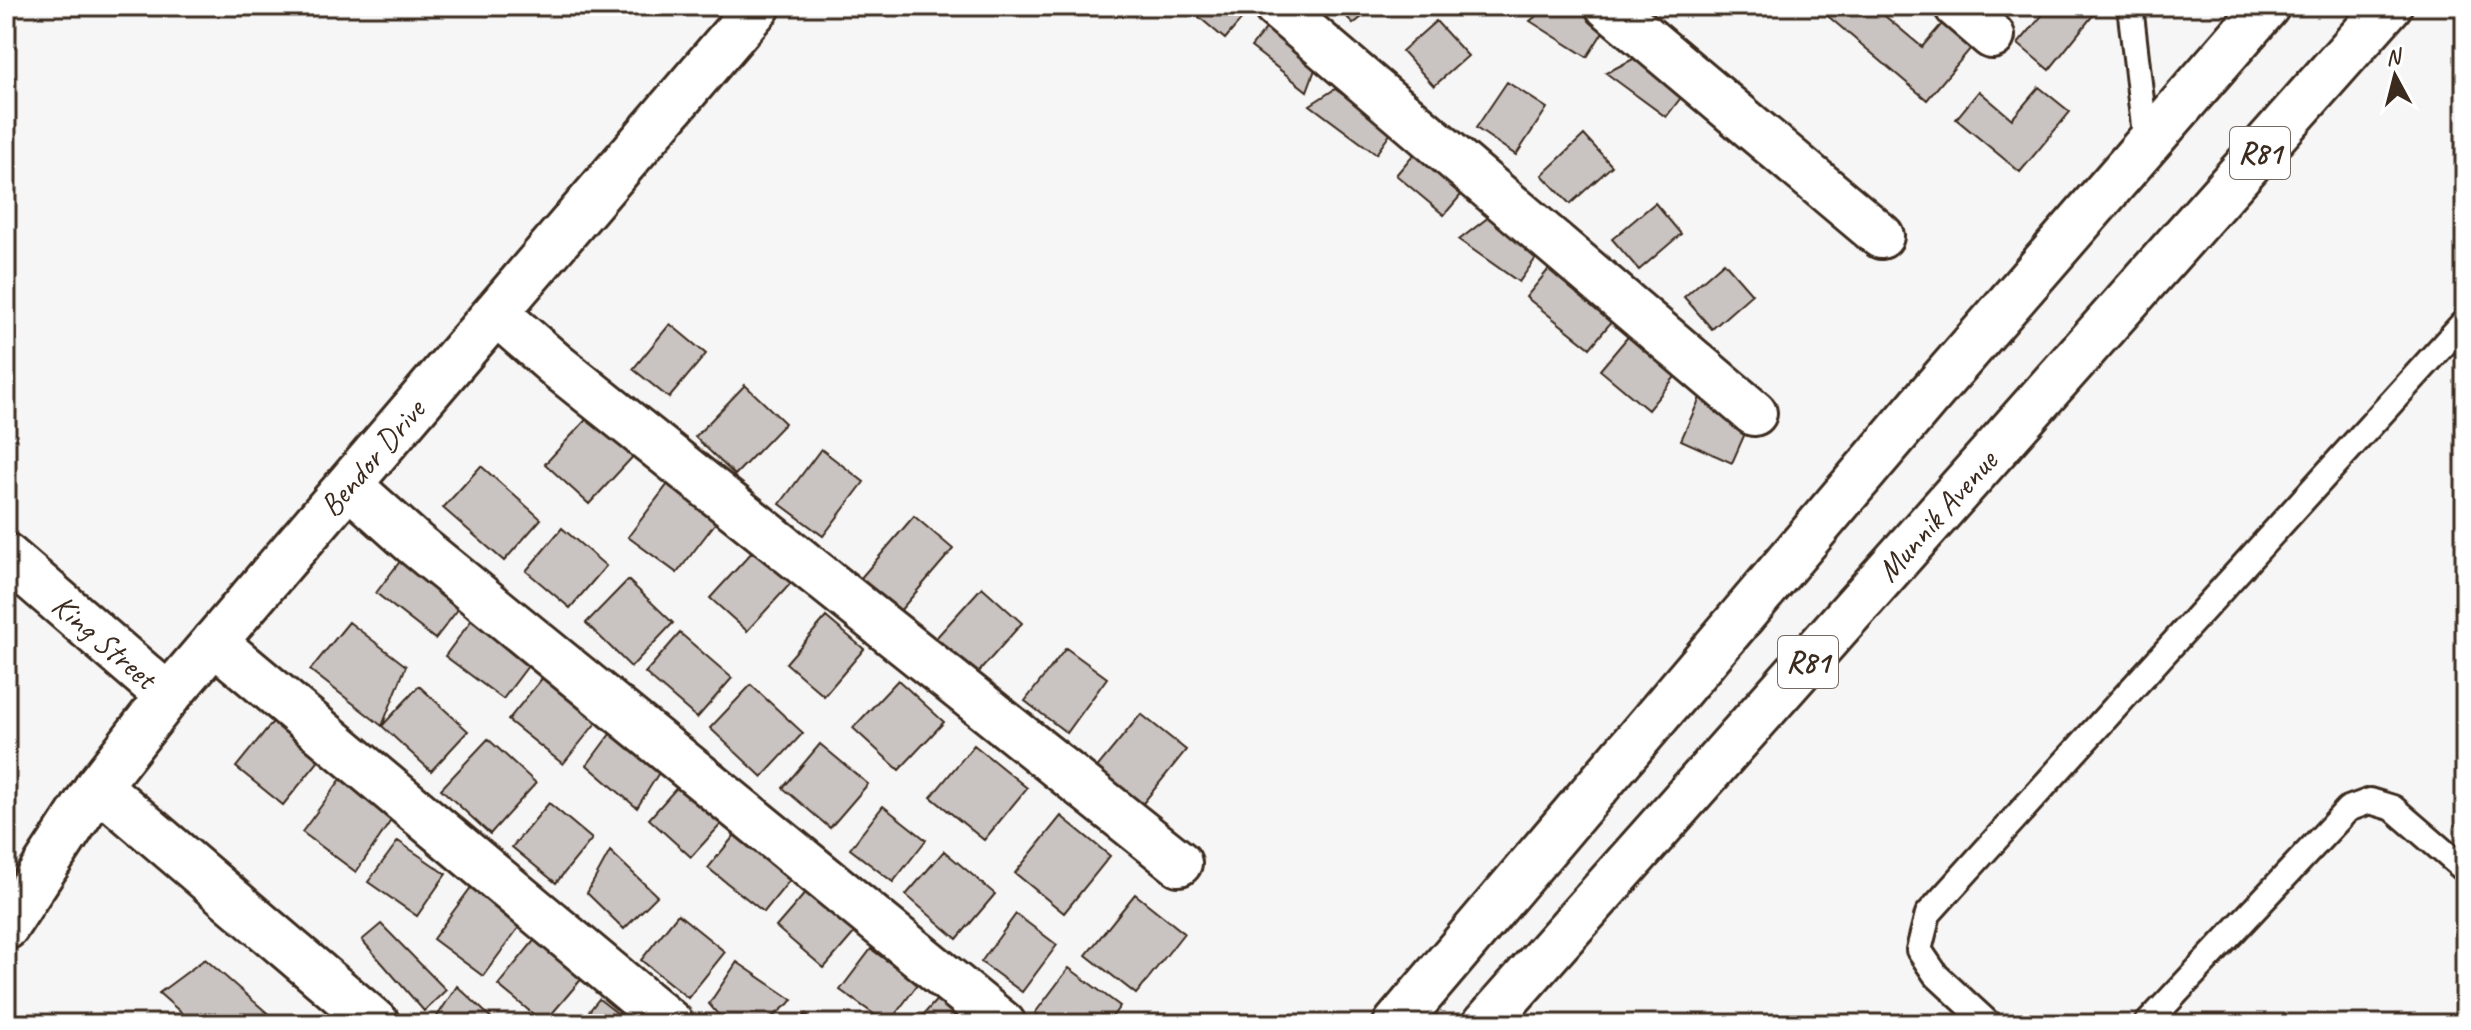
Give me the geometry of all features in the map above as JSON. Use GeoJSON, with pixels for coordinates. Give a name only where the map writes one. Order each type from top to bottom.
{"type":"FeatureCollection","features":[{"type":"Feature","properties":{"kind":"street","name":"Bendor Drive"},"geometry":{"type":"LineString","coordinates":[[6,927],[98,786],[168,696],[758,6]]}},
{"type":"Feature","properties":{"kind":"street"},"geometry":{"type":"LineString","coordinates":[[1276,6],[1754,413]]}},
{"type":"Feature","properties":{"kind":"street"},"geometry":{"type":"LineString","coordinates":[[1608,6],[1881,236]]}},
{"type":"Feature","properties":{"kind":"street"},"geometry":{"type":"LineString","coordinates":[[1957,6],[1992,36]]}},
{"type":"Feature","properties":{"kind":"street","name":"R81"},"geometry":{"type":"LineString","coordinates":[[1396,1024],[1926,399],[2267,6]]}},
{"type":"Feature","properties":{"kind":"street","name":"Munnik Avenue"},"geometry":{"type":"LineString","coordinates":[[1485,1024],[2389,6]]}},
{"type":"Feature","properties":{"kind":"street"},"geometry":{"type":"LineString","coordinates":[[496,313],[557,366],[1179,863]]}},
{"type":"Feature","properties":{"kind":"street"},"geometry":{"type":"LineString","coordinates":[[349,485],[414,543],[1003,1024]]}},
{"type":"Feature","properties":{"kind":"street","name":"King Street"},"geometry":{"type":"LineString","coordinates":[[6,556],[168,696]]}},
{"type":"Feature","properties":{"kind":"street"},"geometry":{"type":"LineString","coordinates":[[214,642],[671,1024]]}},
{"type":"Feature","properties":{"kind":"street"},"geometry":{"type":"LineString","coordinates":[[98,786],[377,1024]]}},
{"type":"Feature","properties":{"kind":"lane"},"geometry":{"type":"LineString","coordinates":[[2130,6],[2146,143]]}},
{"type":"Feature","properties":{"kind":"lane"},"geometry":{"type":"LineString","coordinates":[[1989,1024],[1936,975],[1919,950],[1928,914],[2465,321]]}},
{"type":"Feature","properties":{"kind":"lane"},"geometry":{"type":"LineString","coordinates":[[2147,1024],[2348,809],[2370,801],[2393,808],[2465,870]]}},
{"type":"Feature","properties":{"kind":"building"},"geometry":{"type":"Polygon","coordinates":[[[1186,6],[1253,6],[1225,39],[1186,6]]]}},
{"type":"Feature","properties":{"kind":"building"},"geometry":{"type":"Polygon","coordinates":[[[1338,6],[1376,6],[1353,24],[1338,6]]]}},
{"type":"Feature","properties":{"kind":"building"},"geometry":{"type":"Polygon","coordinates":[[[1549,6],[1580,6],[1608,24],[1587,57],[1530,21],[1549,6]]]}},
{"type":"Feature","properties":{"kind":"building"},"geometry":{"type":"Polygon","coordinates":[[[1816,6],[1873,6],[1922,47],[1953,11],[1982,35],[1927,100],[1816,6]]]}},
{"type":"Feature","properties":{"kind":"building"},"geometry":{"type":"Polygon","coordinates":[[[2037,6],[2095,6],[2098,9],[2049,70],[2018,44],[2045,12],[2037,6]]]}},
{"type":"Feature","properties":{"kind":"building"},"geometry":{"type":"Polygon","coordinates":[[[1436,21],[1468,56],[1434,86],[1402,51],[1436,21]]]}},
{"type":"Feature","properties":{"kind":"building"},"geometry":{"type":"Polygon","coordinates":[[[1269,25],[1317,64],[1307,91],[1251,47],[1269,25]]]}},
{"type":"Feature","properties":{"kind":"building"},"geometry":{"type":"Polygon","coordinates":[[[1639,56],[1686,91],[1666,117],[1606,73],[1639,56]]]}},
{"type":"Feature","properties":{"kind":"building"},"geometry":{"type":"Polygon","coordinates":[[[1507,82],[1547,108],[1516,155],[1476,128],[1507,82]]]}},
{"type":"Feature","properties":{"kind":"building"},"geometry":{"type":"Polygon","coordinates":[[[2039,87],[2070,112],[2020,172],[1956,119],[1979,91],[2012,119],[2039,87]]]}},
{"type":"Feature","properties":{"kind":"building"},"geometry":{"type":"Polygon","coordinates":[[[1335,89],[1393,130],[1376,154],[1310,105],[1335,89]]]}},
{"type":"Feature","properties":{"kind":"building"},"geometry":{"type":"Polygon","coordinates":[[[1584,135],[1612,166],[1570,204],[1542,175],[1584,135]]]}},
{"type":"Feature","properties":{"kind":"building"},"geometry":{"type":"Polygon","coordinates":[[[1418,149],[1466,189],[1444,215],[1396,175],[1418,149]]]}},
{"type":"Feature","properties":{"kind":"building"},"geometry":{"type":"Polygon","coordinates":[[[1655,203],[1681,234],[1639,270],[1612,239],[1655,203]]]}},
{"type":"Feature","properties":{"kind":"building"},"geometry":{"type":"Polygon","coordinates":[[[1498,210],[1536,258],[1519,282],[1459,240],[1498,210]]]}},
{"type":"Feature","properties":{"kind":"building"},"geometry":{"type":"Polygon","coordinates":[[[1724,262],[1752,294],[1712,329],[1684,297],[1724,262]]]}},
{"type":"Feature","properties":{"kind":"building"},"geometry":{"type":"Polygon","coordinates":[[[1553,264],[1617,315],[1590,348],[1526,297],[1553,264]]]}},
{"type":"Feature","properties":{"kind":"building"},"geometry":{"type":"Polygon","coordinates":[[[670,324],[706,354],[669,398],[633,369],[670,324]]]}},
{"type":"Feature","properties":{"kind":"building"},"geometry":{"type":"Polygon","coordinates":[[[1632,332],[1679,372],[1648,410],[1600,370],[1632,332]]]}},
{"type":"Feature","properties":{"kind":"building"},"geometry":{"type":"Polygon","coordinates":[[[745,385],[785,423],[735,475],[695,437],[745,385]]]}},
{"type":"Feature","properties":{"kind":"building"},"geometry":{"type":"Polygon","coordinates":[[[1703,391],[1754,413],[1732,463],[1681,440],[1703,391]]]}},
{"type":"Feature","properties":{"kind":"building"},"geometry":{"type":"Polygon","coordinates":[[[594,411],[638,451],[589,504],[545,464],[594,411]]]}},
{"type":"Feature","properties":{"kind":"building"},"geometry":{"type":"Polygon","coordinates":[[[821,449],[864,482],[823,536],[780,504],[821,449]]]}},
{"type":"Feature","properties":{"kind":"building"},"geometry":{"type":"Polygon","coordinates":[[[481,466],[541,519],[504,561],[443,508],[481,466]]]}},
{"type":"Feature","properties":{"kind":"building"},"geometry":{"type":"Polygon","coordinates":[[[671,480],[720,517],[677,573],[628,537],[671,480]]]}},
{"type":"Feature","properties":{"kind":"building"},"geometry":{"type":"Polygon","coordinates":[[[914,516],[953,549],[899,612],[860,579],[914,516]]]}},
{"type":"Feature","properties":{"kind":"building"},"geometry":{"type":"Polygon","coordinates":[[[562,528],[606,566],[570,608],[526,571],[562,528]]]}},
{"type":"Feature","properties":{"kind":"building"},"geometry":{"type":"Polygon","coordinates":[[[414,543],[473,590],[435,639],[376,593],[414,543]]]}},
{"type":"Feature","properties":{"kind":"building"},"geometry":{"type":"Polygon","coordinates":[[[754,550],[791,583],[747,631],[710,598],[754,550]]]}},
{"type":"Feature","properties":{"kind":"building"},"geometry":{"type":"Polygon","coordinates":[[[628,580],[673,623],[631,667],[586,623],[628,580]]]}},
{"type":"Feature","properties":{"kind":"building"},"geometry":{"type":"Polygon","coordinates":[[[982,587],[1022,623],[977,674],[936,638],[982,587]]]}},
{"type":"Feature","properties":{"kind":"building"},"geometry":{"type":"Polygon","coordinates":[[[476,614],[534,658],[503,699],[445,656],[476,614]]]}},
{"type":"Feature","properties":{"kind":"building"},"geometry":{"type":"Polygon","coordinates":[[[826,617],[864,649],[824,696],[786,663],[826,617]]]}},
{"type":"Feature","properties":{"kind":"building"},"geometry":{"type":"Polygon","coordinates":[[[349,622],[406,666],[382,726],[310,670],[349,622]]]}},
{"type":"Feature","properties":{"kind":"building"},"geometry":{"type":"Polygon","coordinates":[[[680,633],[732,678],[697,718],[645,673],[680,633]]]}},
{"type":"Feature","properties":{"kind":"building"},"geometry":{"type":"Polygon","coordinates":[[[1066,648],[1107,678],[1067,733],[1025,701],[1066,648]]]}},
{"type":"Feature","properties":{"kind":"building"},"geometry":{"type":"Polygon","coordinates":[[[544,676],[599,719],[563,764],[508,720],[544,676]]]}},
{"type":"Feature","properties":{"kind":"building"},"geometry":{"type":"Polygon","coordinates":[[[898,680],[944,722],[899,770],[853,728],[898,680]]]}},
{"type":"Feature","properties":{"kind":"building"},"geometry":{"type":"Polygon","coordinates":[[[751,685],[803,733],[762,777],[710,728],[751,685]]]}},
{"type":"Feature","properties":{"kind":"building"},"geometry":{"type":"Polygon","coordinates":[[[419,686],[468,731],[431,771],[382,726],[419,686]]]}},
{"type":"Feature","properties":{"kind":"building"},"geometry":{"type":"Polygon","coordinates":[[[1141,714],[1186,750],[1140,807],[1094,771],[1141,714]]]}},
{"type":"Feature","properties":{"kind":"building"},"geometry":{"type":"Polygon","coordinates":[[[275,719],[322,757],[283,805],[236,767],[275,719]]]}},
{"type":"Feature","properties":{"kind":"building"},"geometry":{"type":"Polygon","coordinates":[[[616,726],[665,763],[637,808],[587,765],[616,726]]]}},
{"type":"Feature","properties":{"kind":"building"},"geometry":{"type":"Polygon","coordinates":[[[488,739],[536,783],[490,834],[441,789],[488,739]]]}},
{"type":"Feature","properties":{"kind":"building"},"geometry":{"type":"Polygon","coordinates":[[[820,744],[868,784],[830,828],[783,788],[820,744]]]}},
{"type":"Feature","properties":{"kind":"building"},"geometry":{"type":"Polygon","coordinates":[[[974,745],[1027,788],[984,840],[931,797],[974,745]]]}},
{"type":"Feature","properties":{"kind":"building"},"geometry":{"type":"Polygon","coordinates":[[[341,779],[392,819],[356,872],[302,832],[341,779]]]}},
{"type":"Feature","properties":{"kind":"building"},"geometry":{"type":"Polygon","coordinates":[[[681,783],[724,821],[691,857],[649,819],[681,783]]]}},
{"type":"Feature","properties":{"kind":"building"},"geometry":{"type":"Polygon","coordinates":[[[549,803],[592,839],[556,883],[512,847],[549,803]]]}},
{"type":"Feature","properties":{"kind":"building"},"geometry":{"type":"Polygon","coordinates":[[[883,806],[926,840],[893,882],[850,849],[883,806]]]}},
{"type":"Feature","properties":{"kind":"building"},"geometry":{"type":"Polygon","coordinates":[[[1061,816],[1110,856],[1064,913],[1015,873],[1061,816]]]}},
{"type":"Feature","properties":{"kind":"building"},"geometry":{"type":"Polygon","coordinates":[[[738,831],[794,875],[764,912],[708,868],[738,831]]]}},
{"type":"Feature","properties":{"kind":"building"},"geometry":{"type":"Polygon","coordinates":[[[398,841],[446,874],[417,916],[368,882],[398,841]]]}},
{"type":"Feature","properties":{"kind":"building"},"geometry":{"type":"Polygon","coordinates":[[[610,851],[657,896],[624,929],[587,893],[610,851]]]}},
{"type":"Feature","properties":{"kind":"building"},"geometry":{"type":"Polygon","coordinates":[[[944,851],[995,894],[957,939],[906,895],[944,851]]]}},
{"type":"Feature","properties":{"kind":"building"},"geometry":{"type":"Polygon","coordinates":[[[472,886],[522,923],[483,976],[433,939],[472,886]]]}},
{"type":"Feature","properties":{"kind":"building"},"geometry":{"type":"Polygon","coordinates":[[[808,890],[855,932],[824,968],[776,927],[808,890]]]}},
{"type":"Feature","properties":{"kind":"building"},"geometry":{"type":"Polygon","coordinates":[[[1135,894],[1184,933],[1136,994],[1086,955],[1135,894]]]}},
{"type":"Feature","properties":{"kind":"building"},"geometry":{"type":"Polygon","coordinates":[[[678,914],[725,952],[688,998],[641,960],[678,914]]]}},
{"type":"Feature","properties":{"kind":"building"},"geometry":{"type":"Polygon","coordinates":[[[1016,914],[1057,945],[1022,992],[981,962],[1016,914]]]}},
{"type":"Feature","properties":{"kind":"building"},"geometry":{"type":"Polygon","coordinates":[[[381,924],[446,990],[424,1011],[362,940],[381,924]]]}},
{"type":"Feature","properties":{"kind":"building"},"geometry":{"type":"Polygon","coordinates":[[[537,937],[584,976],[544,1023],[498,985],[537,937]]]}},
{"type":"Feature","properties":{"kind":"building"},"geometry":{"type":"Polygon","coordinates":[[[871,949],[918,984],[888,1024],[840,990],[871,949]]]}},
{"type":"Feature","properties":{"kind":"building"},"geometry":{"type":"Polygon","coordinates":[[[205,959],[280,1024],[194,1024],[159,993],[205,959]]]}},
{"type":"Feature","properties":{"kind":"building"},"geometry":{"type":"Polygon","coordinates":[[[737,962],[793,1000],[764,1024],[726,1024],[709,1004],[737,962]]]}},
{"type":"Feature","properties":{"kind":"building"},"geometry":{"type":"Polygon","coordinates":[[[1069,968],[1120,1006],[1107,1024],[1049,1024],[1035,1013],[1069,968]]]}},
{"type":"Feature","properties":{"kind":"building"},"geometry":{"type":"Polygon","coordinates":[[[457,986],[498,1024],[443,1024],[436,1018],[457,986]]]}},
{"type":"Feature","properties":{"kind":"building"},"geometry":{"type":"Polygon","coordinates":[[[940,996],[971,1024],[915,1024],[940,996]]]}},
{"type":"Feature","properties":{"kind":"building"},"geometry":{"type":"Polygon","coordinates":[[[599,999],[631,1024],[579,1024],[599,999]]]}},
{"type":"Feature","properties":{"kind":"building"},"geometry":{"type":"Polygon","coordinates":[[[806,1014],[816,1024],[796,1024],[806,1014]]]}}]}
